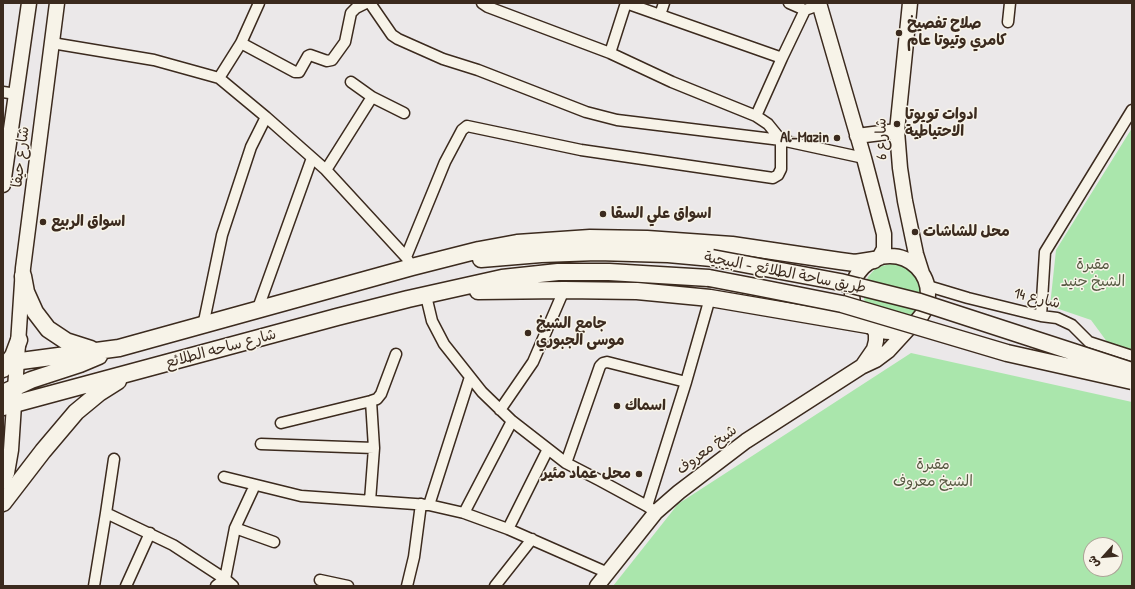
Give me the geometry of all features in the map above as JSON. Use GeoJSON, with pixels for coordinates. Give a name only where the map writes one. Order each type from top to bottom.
{"type":"FeatureCollection","features":[{"type":"Feature","properties":{"kind":"main road"},"geometry":{"type":"LineString","coordinates":[[414,263],[517,243],[590,238],[647,239],[732,245],[855,263],[876,259]]}},
{"type":"Feature","properties":{"kind":"main road","name":"طريق ساحة الطلائع - البيجية"},"geometry":{"type":"LineString","coordinates":[[414,263],[541,254],[597,252],[668,254],[712,258],[840,282],[920,302],[1132,371]]}},
{"type":"Feature","properties":{"kind":"main road","name":"شارع ساحه الطلائع"},"geometry":{"type":"LineString","coordinates":[[9,383],[99,350],[119,348],[203,326],[414,263]]}},
{"type":"Feature","properties":{"kind":"main road","name":"طريق ساحة الطلائع - البيجية"},"geometry":{"type":"LineString","coordinates":[[432,294],[502,278],[558,272],[609,272],[709,278],[842,304],[1007,353],[1132,381]]}},
{"type":"Feature","properties":{"kind":"main road"},"geometry":{"type":"LineString","coordinates":[[23,276],[26,292],[35,312],[48,329],[66,341],[86,348],[99,350]]}},
{"type":"Feature","properties":{"kind":"main road"},"geometry":{"type":"LineString","coordinates":[[432,294],[564,290],[637,291],[710,298],[870,327]]}},
{"type":"Feature","properties":{"kind":"main road","name":"شارع ساحه الطلائع"},"geometry":{"type":"LineString","coordinates":[[9,383],[32,400],[337,317],[432,294]]}},
{"type":"Feature","properties":{"kind":"main road"},"geometry":{"type":"LineString","coordinates":[[19,340],[13,356],[9,383],[31,380],[80,364],[119,348]]}},
{"type":"Feature","properties":{"kind":"main road"},"geometry":{"type":"LineString","coordinates":[[3,503],[43,451],[76,412],[99,393],[130,373]]}},
{"type":"Feature","properties":{"kind":"street","name":"شارع حيفا"},"geometry":{"type":"LineString","coordinates":[[3,185],[10,93],[29,3]]}},
{"type":"Feature","properties":{"kind":"street","name":"شارع حيفا"},"geometry":{"type":"LineString","coordinates":[[19,340],[23,276],[58,3]]}},
{"type":"Feature","properties":{"kind":"street"},"geometry":{"type":"LineString","coordinates":[[219,78],[241,43],[259,3]]}},
{"type":"Feature","properties":{"kind":"street"},"geometry":{"type":"LineString","coordinates":[[241,43],[295,72],[298,72],[310,55],[327,61],[332,60],[345,42],[351,13],[356,8],[366,3]]}},
{"type":"Feature","properties":{"kind":"street"},"geometry":{"type":"LineString","coordinates":[[370,3],[392,35],[443,59],[478,70],[586,112],[617,120],[781,140],[864,158]]}},
{"type":"Feature","properties":{"kind":"street"},"geometry":{"type":"LineString","coordinates":[[414,263],[428,200],[445,162],[462,130],[467,126],[581,150],[773,178],[778,175],[781,169],[781,140],[768,124],[756,116],[672,82],[610,53],[488,7],[482,3]]}},
{"type":"Feature","properties":{"kind":"street"},"geometry":{"type":"LineString","coordinates":[[610,53],[626,3],[782,58]]}},
{"type":"Feature","properties":{"kind":"street"},"geometry":{"type":"LineString","coordinates":[[660,15],[664,3]]}},
{"type":"Feature","properties":{"kind":"street"},"geometry":{"type":"LineString","coordinates":[[789,3],[805,10]]}},
{"type":"Feature","properties":{"kind":"street","name":"شارع 6"},"geometry":{"type":"LineString","coordinates":[[910,3],[897,132],[905,201],[916,254],[922,273]]}},
{"type":"Feature","properties":{"kind":"street"},"geometry":{"type":"LineString","coordinates":[[1008,22],[1010,3]]}},
{"type":"Feature","properties":{"kind":"street"},"geometry":{"type":"LineString","coordinates":[[756,116],[805,10],[819,4],[864,158],[884,234],[884,249],[876,259],[864,267],[857,276],[853,286],[852,298],[855,309],[860,318],[876,333],[874,349],[861,367]]}},
{"type":"Feature","properties":{"kind":"street"},"geometry":{"type":"LineString","coordinates":[[52,43],[154,60],[219,78],[266,116],[326,170],[414,263]]}},
{"type":"Feature","properties":{"kind":"street"},"geometry":{"type":"LineString","coordinates":[[351,82],[372,97],[404,113]]}},
{"type":"Feature","properties":{"kind":"street"},"geometry":{"type":"LineString","coordinates":[[326,170],[372,97]]}},
{"type":"Feature","properties":{"kind":"street"},"geometry":{"type":"LineString","coordinates":[[1041,316],[1045,252],[1132,110]]}},
{"type":"Feature","properties":{"kind":"street"},"geometry":{"type":"LineString","coordinates":[[203,326],[222,235],[251,147],[266,116]]}},
{"type":"Feature","properties":{"kind":"street"},"geometry":{"type":"LineString","coordinates":[[857,136],[897,132]]}},
{"type":"Feature","properties":{"kind":"street"},"geometry":{"type":"LineString","coordinates":[[257,311],[312,158]]}},
{"type":"Feature","properties":{"kind":"street"},"geometry":{"type":"LineString","coordinates":[[870,327],[877,330],[891,332],[906,330],[917,322],[925,312],[928,299],[928,286],[922,273],[915,265],[907,260],[897,257],[876,259]]}},
{"type":"Feature","properties":{"kind":"street","name":"شارع 14"},"geometry":{"type":"LineString","coordinates":[[928,286],[968,298],[1041,316],[1057,318],[1072,325],[1088,342],[1132,356]]}},
{"type":"Feature","properties":{"kind":"street"},"geometry":{"type":"LineString","coordinates":[[500,410],[533,362],[564,290]]}},
{"type":"Feature","properties":{"kind":"street"},"geometry":{"type":"LineString","coordinates":[[432,294],[432,321],[444,344],[482,392],[500,410],[566,463],[651,509],[710,298]]}},
{"type":"Feature","properties":{"kind":"street","name":"شیخ معروف"},"geometry":{"type":"LineString","coordinates":[[597,586],[608,573],[651,509],[680,492],[746,441],[861,367],[876,360],[888,351],[910,327]]}},
{"type":"Feature","properties":{"kind":"street"},"geometry":{"type":"LineString","coordinates":[[281,423],[377,399],[381,394],[396,354]]}},
{"type":"Feature","properties":{"kind":"street"},"geometry":{"type":"LineString","coordinates":[[566,463],[602,363],[607,362],[686,382]]}},
{"type":"Feature","properties":{"kind":"street"},"geometry":{"type":"LineString","coordinates":[[407,586],[425,505],[470,377]]}},
{"type":"Feature","properties":{"kind":"street"},"geometry":{"type":"LineString","coordinates":[[3,482],[7,473],[11,450],[9,383]]}},
{"type":"Feature","properties":{"kind":"street"},"geometry":{"type":"LineString","coordinates":[[370,501],[374,448],[371,401]]}},
{"type":"Feature","properties":{"kind":"street"},"geometry":{"type":"LineString","coordinates":[[464,513],[512,421]]}},
{"type":"Feature","properties":{"kind":"street"},"geometry":{"type":"LineString","coordinates":[[261,444],[374,448]]}},
{"type":"Feature","properties":{"kind":"street"},"geometry":{"type":"LineString","coordinates":[[508,529],[548,449]]}},
{"type":"Feature","properties":{"kind":"street"},"geometry":{"type":"LineString","coordinates":[[94,586],[114,459]]}},
{"type":"Feature","properties":{"kind":"street"},"geometry":{"type":"LineString","coordinates":[[224,478],[310,497],[425,505],[464,513],[508,529],[608,573]]}},
{"type":"Feature","properties":{"kind":"street"},"geometry":{"type":"LineString","coordinates":[[216,586],[225,578],[235,528],[255,485]]}},
{"type":"Feature","properties":{"kind":"street"},"geometry":{"type":"LineString","coordinates":[[106,513],[173,545],[225,578],[233,586]]}},
{"type":"Feature","properties":{"kind":"street"},"geometry":{"type":"LineString","coordinates":[[235,528],[274,542]]}},
{"type":"Feature","properties":{"kind":"street"},"geometry":{"type":"LineString","coordinates":[[126,586],[150,533]]}},
{"type":"Feature","properties":{"kind":"street"},"geometry":{"type":"LineString","coordinates":[[494,586],[532,539]]}},
{"type":"Feature","properties":{"kind":"street"},"geometry":{"type":"LineString","coordinates":[[320,580],[348,586]]}},
{"type":"Feature","properties":{"kind":"green space","name":"مقبرة الشيخ جنيد"},"geometry":{"type":"Polygon","coordinates":[[[1132,128],[1132,358],[1116,354],[1091,320],[1050,306],[1056,250],[1132,128]]]}},
{"type":"Feature","properties":{"kind":"green space"},"geometry":{"type":"Polygon","coordinates":[[[891,264],[901,265],[909,269],[916,276],[920,285],[921,295],[919,305],[914,313],[906,319],[865,303],[863,294],[864,285],[868,277],[874,270],[891,264]]]}},
{"type":"Feature","properties":{"kind":"green space","name":"مقبرة الشيخ معروف"},"geometry":{"type":"Polygon","coordinates":[[[911,353],[1132,402],[1132,586],[613,586],[678,504],[911,353]]]}},
{"type":"Feature","properties":{"kind":"place","name":"صلاح تفصيخ كامري وتيوتا عام"},"geometry":{"type":"Point","coordinates":[899,33]}},
{"type":"Feature","properties":{"kind":"place","name":"ادوات تويوتا الاحتياطية"},"geometry":{"type":"Point","coordinates":[897,124]}},
{"type":"Feature","properties":{"kind":"place","name":"Al-Mazin"},"geometry":{"type":"Point","coordinates":[837,138]}},
{"type":"Feature","properties":{"kind":"place","name":"اسواق علي السقا"},"geometry":{"type":"Point","coordinates":[603,214]}},
{"type":"Feature","properties":{"kind":"place","name":"اسواق الربيع"},"geometry":{"type":"Point","coordinates":[43,222]}},
{"type":"Feature","properties":{"kind":"place","name":"محل للشاشات"},"geometry":{"type":"Point","coordinates":[915,232]}},
{"type":"Feature","properties":{"kind":"place","name":"جامع الشيخ موسى الجبوري"},"geometry":{"type":"Point","coordinates":[528,333]}},
{"type":"Feature","properties":{"kind":"place","name":"اسماك"},"geometry":{"type":"Point","coordinates":[617,406]}},
{"type":"Feature","properties":{"kind":"place","name":"محل عماد مئير"},"geometry":{"type":"Point","coordinates":[639,474]}}]}
